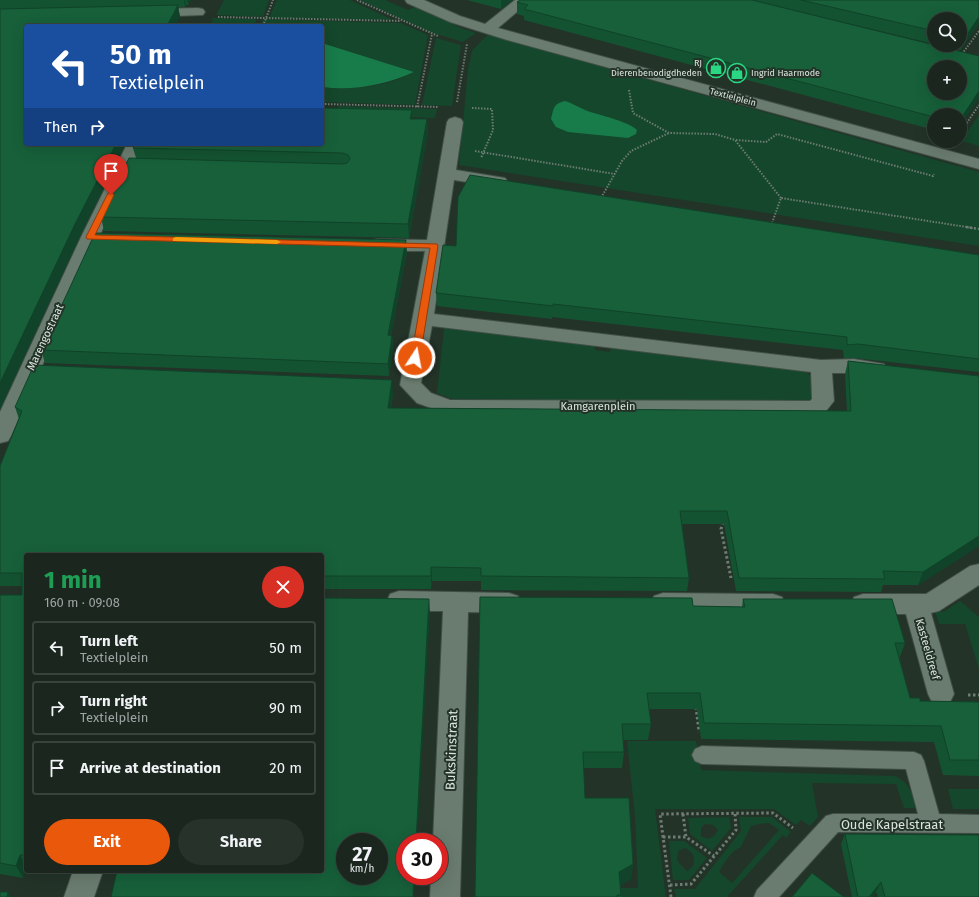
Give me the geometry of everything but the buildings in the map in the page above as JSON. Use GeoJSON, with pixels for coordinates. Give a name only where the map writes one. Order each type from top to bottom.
{"type":"FeatureCollection","features":[{"type":"Feature","properties":{"kind":"street","name":"Textielplein"},"geometry":{"type":"LineString","coordinates":[[412,0],[455,19],[487,29],[979,164]]}},
{"type":"Feature","properties":{"kind":"street"},"geometry":{"type":"LineString","coordinates":[[487,29],[524,0]]}},
{"type":"Feature","properties":{"kind":"street"},"geometry":{"type":"LineString","coordinates":[[135,13],[201,6]]}},
{"type":"Feature","properties":{"kind":"street"},"geometry":{"type":"LineString","coordinates":[[193,24],[201,6]]}},
{"type":"Feature","properties":{"kind":"street"},"geometry":{"type":"LineString","coordinates":[[358,244],[434,246],[456,115]]}},
{"type":"Feature","properties":{"kind":"street","name":"Marengostraat"},"geometry":{"type":"LineString","coordinates":[[0,436],[29,370],[98,238],[132,167],[135,146]]}},
{"type":"Feature","properties":{"kind":"street"},"geometry":{"type":"LineString","coordinates":[[447,174],[515,184]]}},
{"type":"Feature","properties":{"kind":"street","name":"Kamgarenplein"},"geometry":{"type":"LineString","coordinates":[[434,246],[423,319],[402,385],[424,398],[448,407],[810,408],[818,406],[823,401],[821,367]]}},
{"type":"Feature","properties":{"kind":"street"},"geometry":{"type":"LineString","coordinates":[[423,319],[821,367],[854,366],[893,371]]}},
{"type":"Feature","properties":{"kind":"street"},"geometry":{"type":"LineString","coordinates":[[29,370],[52,371]]}},
{"type":"Feature","properties":{"kind":"street","name":"Kasteeldreef"},"geometry":{"type":"LineString","coordinates":[[844,604],[930,604],[979,573]]}},
{"type":"Feature","properties":{"kind":"street"},"geometry":{"type":"LineString","coordinates":[[374,600],[534,603]]}},
{"type":"Feature","properties":{"kind":"street","name":"Bukskinstraat"},"geometry":{"type":"LineString","coordinates":[[445,897],[456,602]]}},
{"type":"Feature","properties":{"kind":"street"},"geometry":{"type":"LineString","coordinates":[[643,603],[798,604]]}},
{"type":"Feature","properties":{"kind":"street","name":"Kasteeldreef"},"geometry":{"type":"LineString","coordinates":[[916,604],[941,694]]}},
{"type":"Feature","properties":{"kind":"street"},"geometry":{"type":"LineString","coordinates":[[79,897],[87,873]]}},
{"type":"Feature","properties":{"kind":"lane"},"geometry":{"type":"LineString","coordinates":[[702,755],[914,761],[931,824]]}},
{"type":"Feature","properties":{"kind":"lane","name":"Oude Kapelstraat"},"geometry":{"type":"LineString","coordinates":[[765,897],[833,823],[979,824]]}},
{"type":"Feature","properties":{"kind":"path"},"geometry":{"type":"LineString","coordinates":[[264,24],[273,0]]}},
{"type":"Feature","properties":{"kind":"path"},"geometry":{"type":"LineString","coordinates":[[201,6],[209,16],[402,21]]}},
{"type":"Feature","properties":{"kind":"path"},"geometry":{"type":"LineString","coordinates":[[456,115],[467,45],[487,29]]}},
{"type":"Feature","properties":{"kind":"path"},"geometry":{"type":"LineString","coordinates":[[960,56],[979,30]]}},
{"type":"Feature","properties":{"kind":"path"},"geometry":{"type":"LineString","coordinates":[[417,106],[432,34]]}},
{"type":"Feature","properties":{"kind":"path"},"geometry":{"type":"LineString","coordinates":[[967,39],[972,40]]}},
{"type":"Feature","properties":{"kind":"path"},"geometry":{"type":"LineString","coordinates":[[643,73],[631,82],[628,92],[633,113],[669,134]]}},
{"type":"Feature","properties":{"kind":"path"},"geometry":{"type":"LineString","coordinates":[[324,104],[417,106],[456,115],[492,109],[493,130],[485,152],[469,177]]}},
{"type":"Feature","properties":{"kind":"path"},"geometry":{"type":"LineString","coordinates":[[336,111],[337,104]]}},
{"type":"Feature","properties":{"kind":"path"},"geometry":{"type":"LineString","coordinates":[[967,123],[979,105]]}},
{"type":"Feature","properties":{"kind":"path"},"geometry":{"type":"LineString","coordinates":[[599,203],[622,161],[631,151],[669,134],[715,134],[735,140],[766,142],[777,134],[933,176],[945,155]]}},
{"type":"Feature","properties":{"kind":"path"},"geometry":{"type":"LineString","coordinates":[[735,140],[782,198],[979,229]]}},
{"type":"Feature","properties":{"kind":"path"},"geometry":{"type":"LineString","coordinates":[[451,150],[485,152],[615,174]]}},
{"type":"Feature","properties":{"kind":"path"},"geometry":{"type":"LineString","coordinates":[[772,223],[782,198]]}},
{"type":"Feature","properties":{"kind":"path"},"geometry":{"type":"LineString","coordinates":[[722,515],[724,522],[721,529],[736,604]]}},
{"type":"Feature","properties":{"kind":"path"},"geometry":{"type":"LineString","coordinates":[[695,702],[702,755]]}},
{"type":"Feature","properties":{"kind":"path"},"geometry":{"type":"LineString","coordinates":[[670,885],[691,884],[736,830],[735,813]]}},
{"type":"Feature","properties":{"kind":"path"},"geometry":{"type":"LineString","coordinates":[[671,897],[660,814],[773,813],[814,844]]}},
{"type":"Feature","properties":{"kind":"path"},"geometry":{"type":"LineString","coordinates":[[683,814],[686,837]]}},
{"type":"Feature","properties":{"kind":"path"},"geometry":{"type":"LineString","coordinates":[[663,837],[686,837],[714,856]]}},
{"type":"Feature","properties":{"kind":"shaded area"},"geometry":{"type":"Polygon","coordinates":[[[224,0],[269,0],[263,17],[216,15],[224,0]]]}},
{"type":"Feature","properties":{"kind":"shaded area"},"geometry":{"type":"Polygon","coordinates":[[[277,0],[350,0],[393,20],[269,18],[277,0]]]}},
{"type":"Feature","properties":{"kind":"shaded area"},"geometry":{"type":"Polygon","coordinates":[[[360,0],[385,0],[408,10],[415,7],[461,28],[476,33],[463,42],[433,33],[360,0]]]}},
{"type":"Feature","properties":{"kind":"shaded area"},"geometry":{"type":"Polygon","coordinates":[[[211,18],[257,19],[255,24],[211,24],[213,19],[211,18]]]}},
{"type":"Feature","properties":{"kind":"shaded area"},"geometry":{"type":"Polygon","coordinates":[[[263,19],[401,23],[428,35],[415,105],[324,102],[324,87],[357,88],[381,84],[414,72],[324,44],[324,24],[261,24],[263,19]]]}},
{"type":"Feature","properties":{"kind":"shaded area"},"geometry":{"type":"Polygon","coordinates":[[[488,35],[979,172],[979,246],[459,165],[468,69],[472,51],[488,35]]]}},
{"type":"Feature","properties":{"kind":"shaded area"},"geometry":{"type":"Polygon","coordinates":[[[436,38],[461,45],[452,106],[422,105],[436,38]]]}},
{"type":"Feature","properties":{"kind":"shaded area"},"geometry":{"type":"Polygon","coordinates":[[[324,44],[414,72],[381,84],[334,88],[324,87],[324,44]]]}},
{"type":"Feature","properties":{"kind":"shaded area"},"geometry":{"type":"Polygon","coordinates":[[[565,101],[585,110],[627,124],[637,130],[636,134],[628,138],[568,132],[556,127],[551,119],[554,109],[556,105],[565,101]]]}},
{"type":"Feature","properties":{"kind":"shaded area"},"geometry":{"type":"Polygon","coordinates":[[[339,106],[437,109],[435,118],[337,115],[339,106]]]}},
{"type":"Feature","properties":{"kind":"shaded area"},"geometry":{"type":"Polygon","coordinates":[[[979,115],[979,146],[967,143],[967,133],[979,115]]]}},
{"type":"Feature","properties":{"kind":"shaded area"},"geometry":{"type":"Polygon","coordinates":[[[451,328],[594,344],[595,350],[610,352],[611,346],[805,371],[812,377],[813,396],[809,400],[802,402],[452,399],[437,393],[444,329],[451,328]]]}},
{"type":"Feature","properties":{"kind":"shaded area"},"geometry":{"type":"Polygon","coordinates":[[[960,601],[979,617],[979,669],[965,624],[939,624],[935,612],[945,611],[960,601]]]}},
{"type":"Feature","properties":{"kind":"shaded area"},"geometry":{"type":"Polygon","coordinates":[[[627,741],[696,741],[701,770],[895,776],[904,782],[910,789],[915,808],[904,808],[896,784],[812,783],[818,817],[810,826],[801,820],[796,825],[774,809],[655,809],[666,897],[620,897],[619,888],[638,888],[635,817],[627,741]]]}},
{"type":"Feature","properties":{"kind":"shaded area"},"geometry":{"type":"Polygon","coordinates":[[[948,789],[979,789],[979,809],[953,809],[948,789]]]}},
{"type":"Feature","properties":{"kind":"shaded area"},"geometry":{"type":"Polygon","coordinates":[[[729,817],[731,828],[712,851],[690,834],[688,818],[729,817]],[[705,824],[701,828],[701,836],[707,838],[713,837],[718,830],[713,825],[705,824]]]}},
{"type":"Feature","properties":{"kind":"shaded area"},"geometry":{"type":"Polygon","coordinates":[[[739,817],[772,817],[791,832],[786,838],[783,835],[727,897],[676,897],[674,889],[695,889],[741,831],[739,817]],[[769,823],[751,826],[741,847],[731,854],[719,872],[732,883],[779,830],[769,823]]]}},
{"type":"Feature","properties":{"kind":"shaded area"},"geometry":{"type":"Polygon","coordinates":[[[669,841],[684,841],[707,858],[689,880],[673,880],[669,841]],[[686,848],[679,850],[677,859],[687,871],[693,866],[694,857],[686,848]]]}},
{"type":"Feature","properties":{"kind":"slow traffic"},"geometry":{"type":"LineString","coordinates":[[176,240],[277,242]]}},
{"type":"Feature","properties":{"kind":"place","name":"RJ Dierenbenodigdheden"},"geometry":{"type":"Point","coordinates":[716,68]}},
{"type":"Feature","properties":{"kind":"place","name":"Ingrid Haarmode"},"geometry":{"type":"Point","coordinates":[737,73]}},
{"type":"Feature","properties":{"kind":"route"},"geometry":{"type":"LineString","coordinates":[[111,195],[90,237],[434,246],[423,319],[415,358]]}}]}
